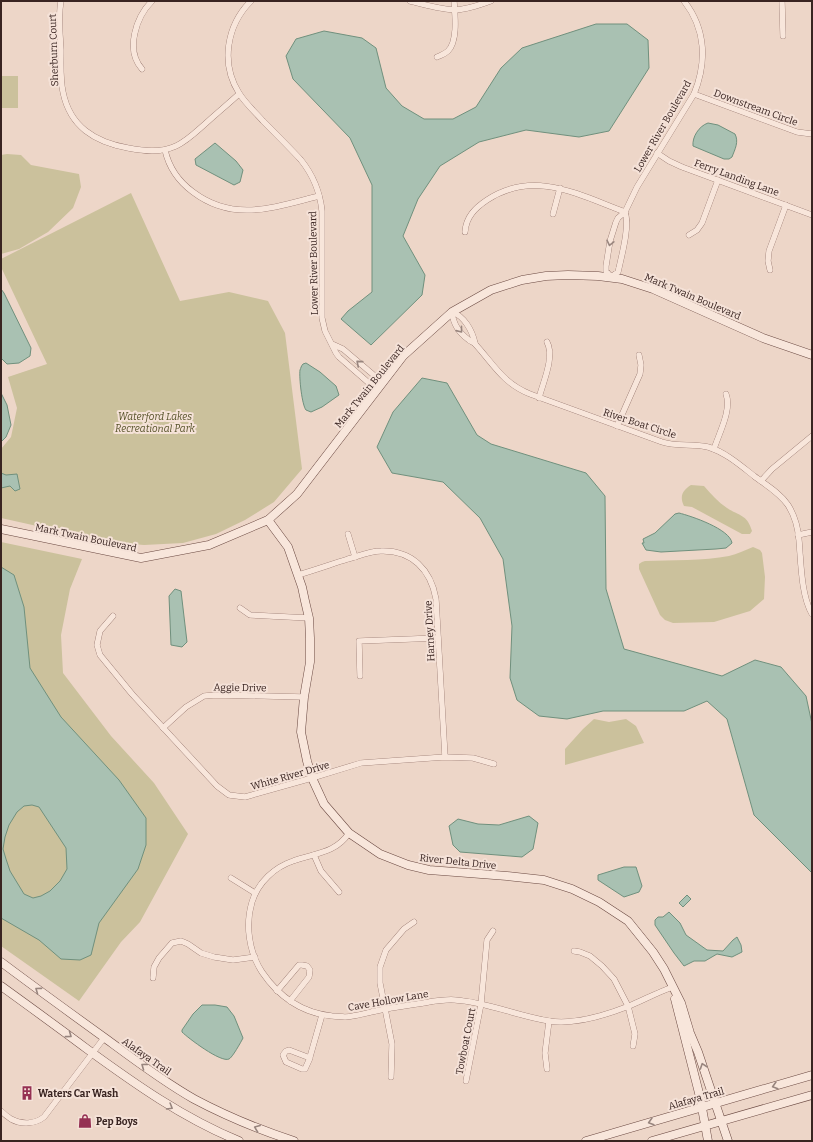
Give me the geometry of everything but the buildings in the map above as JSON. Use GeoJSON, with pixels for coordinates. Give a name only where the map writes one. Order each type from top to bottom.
{"type":"FeatureCollection","features":[{"type":"Feature","properties":{"kind":"street","name":"Sherburn Court"},"geometry":{"type":"LineString","coordinates":[[61,1],[60,22],[62,84],[65,99],[67,106],[75,119],[89,133],[99,140],[110,144],[147,151],[165,150],[187,140],[239,94]]}},
{"type":"Feature","properties":{"kind":"street"},"geometry":{"type":"LineString","coordinates":[[142,69],[136,58],[134,37],[136,27],[141,16],[152,1]]}},
{"type":"Feature","properties":{"kind":"street","name":"Lower River Boulevard"},"geometry":{"type":"LineString","coordinates":[[251,1],[235,22],[229,43],[228,59],[231,74],[239,94],[255,113],[301,160],[312,177],[319,196],[322,211],[322,313],[325,331],[336,354],[370,384],[379,387]]}},
{"type":"Feature","properties":{"kind":"street"},"geometry":{"type":"LineString","coordinates":[[410,1],[438,8],[454,10],[470,8],[491,1]]}},
{"type":"Feature","properties":{"kind":"street"},"geometry":{"type":"LineString","coordinates":[[437,57],[449,50],[453,43],[455,34],[454,1]]}},
{"type":"Feature","properties":{"kind":"street","name":"Lower River Boulevard"},"geometry":{"type":"LineString","coordinates":[[625,212],[627,224],[619,268],[618,272],[611,277],[606,270],[606,266],[610,241],[616,222],[625,212],[632,195],[694,94],[701,72],[703,57],[702,42],[695,18],[684,1]]}},
{"type":"Feature","properties":{"kind":"street"},"geometry":{"type":"LineString","coordinates":[[782,1],[782,36]]}},
{"type":"Feature","properties":{"kind":"street","name":"Downstream Circle"},"geometry":{"type":"LineString","coordinates":[[694,94],[797,132],[812,134]]}},
{"type":"Feature","properties":{"kind":"street"},"geometry":{"type":"LineString","coordinates":[[165,150],[169,165],[184,185],[203,199],[225,208],[239,210],[261,210],[319,196]]}},
{"type":"Feature","properties":{"kind":"street","name":"Ferry Landing Lane"},"geometry":{"type":"LineString","coordinates":[[657,153],[675,164],[812,214]]}},
{"type":"Feature","properties":{"kind":"street"},"geometry":{"type":"LineString","coordinates":[[689,236],[697,230],[702,223],[718,180]]}},
{"type":"Feature","properties":{"kind":"street"},"geometry":{"type":"LineString","coordinates":[[465,232],[466,222],[471,213],[480,205],[496,195],[511,189],[525,186],[542,185],[560,188],[625,212]]}},
{"type":"Feature","properties":{"kind":"street"},"geometry":{"type":"LineString","coordinates":[[553,214],[560,188]]}},
{"type":"Feature","properties":{"kind":"street"},"geometry":{"type":"LineString","coordinates":[[770,270],[768,261],[769,251],[786,205]]}},
{"type":"Feature","properties":{"kind":"street","name":"Mark Twain Boulevard"},"geometry":{"type":"LineString","coordinates":[[1,529],[141,558],[209,545],[268,520],[297,494],[403,356],[452,312],[491,290],[522,280],[546,276],[568,275],[611,277],[653,289],[763,338],[812,355]]}},
{"type":"Feature","properties":{"kind":"street","name":"River Boat Circle"},"geometry":{"type":"LineString","coordinates":[[452,312],[462,318],[471,331],[475,343]]}},
{"type":"Feature","properties":{"kind":"street","name":"River Boat Circle"},"geometry":{"type":"LineString","coordinates":[[452,312],[456,326],[465,336],[475,343],[505,380],[523,392],[668,444],[703,446],[714,449],[729,457],[779,495],[794,516],[798,535],[804,594],[808,608],[812,614]]}},
{"type":"Feature","properties":{"kind":"street"},"geometry":{"type":"LineString","coordinates":[[539,398],[550,358],[550,349],[547,342]]}},
{"type":"Feature","properties":{"kind":"street"},"geometry":{"type":"LineString","coordinates":[[332,344],[343,349],[376,377],[379,387]]}},
{"type":"Feature","properties":{"kind":"street"},"geometry":{"type":"LineString","coordinates":[[617,426],[640,374],[641,365],[639,355]]}},
{"type":"Feature","properties":{"kind":"street"},"geometry":{"type":"LineString","coordinates":[[714,449],[727,412],[728,404],[726,394]]}},
{"type":"Feature","properties":{"kind":"street"},"geometry":{"type":"LineString","coordinates":[[761,481],[772,469],[812,436]]}},
{"type":"Feature","properties":{"kind":"street","name":"River Delta Drive"},"geometry":{"type":"LineString","coordinates":[[268,520],[288,547],[302,587],[308,618],[310,662],[304,697],[301,732],[312,778],[324,804],[349,833],[380,854],[408,865],[429,870],[544,880],[572,889],[598,902],[628,921],[653,952],[664,969],[681,1003],[728,1141]]}},
{"type":"Feature","properties":{"kind":"street"},"geometry":{"type":"LineString","coordinates":[[798,535],[812,532]]}},
{"type":"Feature","properties":{"kind":"street"},"geometry":{"type":"LineString","coordinates":[[348,534],[355,557]]}},
{"type":"Feature","properties":{"kind":"street","name":"Harney Drive"},"geometry":{"type":"LineString","coordinates":[[298,575],[372,552],[380,551],[390,551],[407,556],[417,562],[427,574],[434,589],[436,599],[445,757]]}},
{"type":"Feature","properties":{"kind":"street"},"geometry":{"type":"LineString","coordinates":[[240,608],[250,616],[308,618]]}},
{"type":"Feature","properties":{"kind":"street","name":"White River Drive"},"geometry":{"type":"LineString","coordinates":[[113,616],[100,631],[97,645],[100,655],[132,694],[216,786],[229,795],[245,797],[361,763],[445,757],[473,758],[494,764]]}},
{"type":"Feature","properties":{"kind":"street"},"geometry":{"type":"LineString","coordinates":[[360,676],[359,641],[438,638]]}},
{"type":"Feature","properties":{"kind":"street","name":"Aggie Drive"},"geometry":{"type":"LineString","coordinates":[[163,728],[186,707],[204,696],[304,697]]}},
{"type":"Feature","properties":{"kind":"street","name":"Cave Hollow Lane"},"geometry":{"type":"LineString","coordinates":[[349,833],[344,841],[331,850],[295,860],[281,866],[266,878],[255,893],[250,911],[249,934],[251,946],[260,968],[277,991],[290,1001],[303,1008],[322,1015],[344,1017],[433,1001],[455,1000],[482,1004],[549,1021],[569,1022],[591,1018],[628,1006],[664,989],[673,987]]}},
{"type":"Feature","properties":{"kind":"street"},"geometry":{"type":"LineString","coordinates":[[314,855],[321,871],[339,892]]}},
{"type":"Feature","properties":{"kind":"street"},"geometry":{"type":"LineString","coordinates":[[231,878],[255,893]]}},
{"type":"Feature","properties":{"kind":"street"},"geometry":{"type":"LineString","coordinates":[[391,1077],[392,1044],[380,983],[380,967],[386,950],[404,928],[414,922]]}},
{"type":"Feature","properties":{"kind":"street","name":"Towboat Court"},"geometry":{"type":"LineString","coordinates":[[466,1081],[482,1004],[487,940],[493,931]]}},
{"type":"Feature","properties":{"kind":"street"},"geometry":{"type":"LineString","coordinates":[[153,978],[154,966],[159,958],[172,943],[180,941],[188,944],[201,953],[214,957],[233,960],[255,957]]}},
{"type":"Feature","properties":{"kind":"street"},"geometry":{"type":"LineString","coordinates":[[574,951],[586,954],[595,960],[614,979],[628,1006],[635,1034],[633,1046]]}},
{"type":"Feature","properties":{"kind":"street","name":"Alafaya Trail"},"geometry":{"type":"LineString","coordinates":[[1,962],[156,1075],[194,1098],[232,1118],[294,1141]]}},
{"type":"Feature","properties":{"kind":"street"},"geometry":{"type":"LineString","coordinates":[[277,991],[299,965],[307,966],[310,970],[309,977],[290,1001]]}},
{"type":"Feature","properties":{"kind":"street"},"geometry":{"type":"LineString","coordinates":[[1,986],[92,1053],[166,1104],[205,1126],[239,1141]]}},
{"type":"Feature","properties":{"kind":"street","name":"River Delta Drive"},"geometry":{"type":"LineString","coordinates":[[673,987],[700,1097],[708,1141]]}},
{"type":"Feature","properties":{"kind":"street"},"geometry":{"type":"LineString","coordinates":[[310,1058],[289,1050],[284,1054],[286,1062],[305,1069],[310,1058],[322,1015]]}},
{"type":"Feature","properties":{"kind":"street"},"geometry":{"type":"LineString","coordinates":[[547,1069],[545,1053],[549,1021]]}},
{"type":"Feature","properties":{"kind":"street"},"geometry":{"type":"LineString","coordinates":[[1,1111],[12,1119],[20,1122],[40,1120],[104,1038]]}},
{"type":"Feature","properties":{"kind":"street","name":"Alafaya Trail"},"geometry":{"type":"LineString","coordinates":[[586,1141],[812,1075]]}},
{"type":"Feature","properties":{"kind":"street"},"geometry":{"type":"LineString","coordinates":[[652,1141],[812,1095]]}},
{"type":"Feature","properties":{"kind":"green space"},"geometry":{"type":"Polygon","coordinates":[[[1,76],[18,76],[18,108],[1,108],[1,76]]]}},
{"type":"Feature","properties":{"kind":"green space"},"geometry":{"type":"Polygon","coordinates":[[[1,155],[21,155],[31,165],[79,174],[81,187],[73,208],[48,232],[19,249],[1,254],[1,155]]]}},
{"type":"Feature","properties":{"kind":"green space","name":"Waterford Lakes Recreational Park"},"geometry":{"type":"Polygon","coordinates":[[[131,193],[180,301],[229,292],[268,301],[285,333],[302,469],[274,502],[245,520],[216,534],[183,543],[144,545],[109,542],[1,518],[1,449],[11,437],[17,408],[8,377],[47,364],[1,267],[1,259],[131,193]]]}},
{"type":"Feature","properties":{"kind":"green space"},"geometry":{"type":"Polygon","coordinates":[[[691,485],[704,486],[724,506],[745,518],[748,521],[752,531],[750,534],[742,534],[692,507],[684,506],[682,496],[686,489],[691,485]]]}},
{"type":"Feature","properties":{"kind":"green space"},"geometry":{"type":"Polygon","coordinates":[[[1,542],[82,559],[70,589],[61,635],[63,673],[111,736],[154,783],[188,834],[140,922],[121,942],[79,1001],[1,946],[1,542]]]}},
{"type":"Feature","properties":{"kind":"green space"},"geometry":{"type":"Polygon","coordinates":[[[753,547],[760,550],[762,553],[765,577],[764,599],[750,611],[714,622],[673,623],[665,620],[660,615],[639,569],[639,564],[645,561],[719,558],[753,547]]]}},
{"type":"Feature","properties":{"kind":"green space"},"geometry":{"type":"Polygon","coordinates":[[[594,719],[609,722],[626,719],[636,726],[644,743],[565,765],[565,749],[594,719]]]}},
{"type":"Feature","properties":{"kind":"shaded area"},"geometry":{"type":"Polygon","coordinates":[[[596,24],[627,24],[648,40],[649,68],[609,131],[579,137],[526,130],[479,142],[440,166],[418,199],[403,236],[425,275],[422,295],[371,345],[341,319],[348,311],[372,292],[372,185],[350,138],[293,79],[286,56],[296,39],[324,31],[362,38],[376,48],[386,88],[402,106],[424,119],[453,119],[476,107],[501,68],[522,48],[596,24]]]}},
{"type":"Feature","properties":{"kind":"shaded area"},"geometry":{"type":"Polygon","coordinates":[[[708,123],[718,125],[735,134],[737,140],[736,146],[732,157],[729,159],[724,159],[693,146],[697,132],[708,123]]]}},
{"type":"Feature","properties":{"kind":"shaded area"},"geometry":{"type":"Polygon","coordinates":[[[215,143],[236,161],[243,170],[240,182],[234,185],[196,165],[195,159],[215,143]]]}},
{"type":"Feature","properties":{"kind":"shaded area"},"geometry":{"type":"Polygon","coordinates":[[[1,289],[31,348],[30,356],[19,363],[7,364],[1,358],[1,289]]]}},
{"type":"Feature","properties":{"kind":"shaded area"},"geometry":{"type":"Polygon","coordinates":[[[306,363],[320,372],[336,386],[339,395],[322,407],[311,412],[306,410],[300,385],[300,370],[302,365],[306,363]]]}},
{"type":"Feature","properties":{"kind":"shaded area"},"geometry":{"type":"Polygon","coordinates":[[[422,378],[447,383],[477,435],[491,444],[586,473],[605,496],[606,589],[624,649],[722,676],[755,660],[781,667],[806,696],[812,724],[812,873],[754,815],[727,719],[707,701],[684,711],[603,711],[567,719],[539,716],[517,700],[510,678],[512,626],[503,559],[480,518],[443,482],[392,473],[377,447],[393,412],[422,378]]]}},
{"type":"Feature","properties":{"kind":"shaded area"},"geometry":{"type":"Polygon","coordinates":[[[1,393],[7,405],[11,425],[6,437],[1,442],[1,393]]]}},
{"type":"Feature","properties":{"kind":"shaded area"},"geometry":{"type":"Polygon","coordinates":[[[1,473],[6,475],[17,474],[20,489],[15,491],[10,486],[1,488],[1,473]]]}},
{"type":"Feature","properties":{"kind":"shaded area"},"geometry":{"type":"Polygon","coordinates":[[[679,513],[701,520],[718,528],[730,538],[732,543],[726,548],[716,549],[661,552],[646,550],[642,543],[644,543],[643,539],[655,533],[675,514],[679,513]]]}},
{"type":"Feature","properties":{"kind":"shaded area"},"geometry":{"type":"Polygon","coordinates":[[[1,567],[14,575],[24,607],[30,668],[61,717],[119,780],[146,818],[146,845],[138,869],[99,923],[91,955],[80,960],[61,959],[39,940],[1,918],[1,567]],[[32,805],[24,806],[17,812],[9,825],[3,849],[10,871],[24,894],[33,898],[50,891],[60,881],[67,869],[66,848],[39,807],[32,805]]]}},
{"type":"Feature","properties":{"kind":"shaded area"},"geometry":{"type":"Polygon","coordinates":[[[175,589],[181,591],[187,642],[182,647],[171,645],[169,596],[175,589]]]}},
{"type":"Feature","properties":{"kind":"shaded area"},"geometry":{"type":"Polygon","coordinates":[[[529,816],[538,823],[533,849],[522,857],[460,852],[453,845],[449,826],[458,819],[478,824],[499,825],[529,816]]]}},
{"type":"Feature","properties":{"kind":"shaded area"},"geometry":{"type":"Polygon","coordinates":[[[624,867],[636,867],[642,886],[639,892],[624,897],[598,880],[598,875],[624,867]]]}},
{"type":"Feature","properties":{"kind":"shaded area"},"geometry":{"type":"Polygon","coordinates":[[[687,895],[691,899],[683,907],[679,903],[687,895]]]}},
{"type":"Feature","properties":{"kind":"shaded area"},"geometry":{"type":"Polygon","coordinates":[[[669,912],[680,923],[686,935],[707,950],[723,951],[737,937],[741,945],[742,952],[732,957],[717,954],[705,961],[694,961],[684,966],[655,925],[655,920],[658,917],[663,917],[669,912]]]}},
{"type":"Feature","properties":{"kind":"shaded area"},"geometry":{"type":"Polygon","coordinates":[[[202,1005],[227,1007],[234,1016],[243,1038],[229,1059],[212,1054],[182,1032],[193,1014],[202,1005]]]}},
{"type":"Feature","properties":{"kind":"place","name":"Waters Car Wash"},"geometry":{"type":"Point","coordinates":[27,1093]}},
{"type":"Feature","properties":{"kind":"place","name":"Pep Boys"},"geometry":{"type":"Point","coordinates":[85,1121]}}]}
